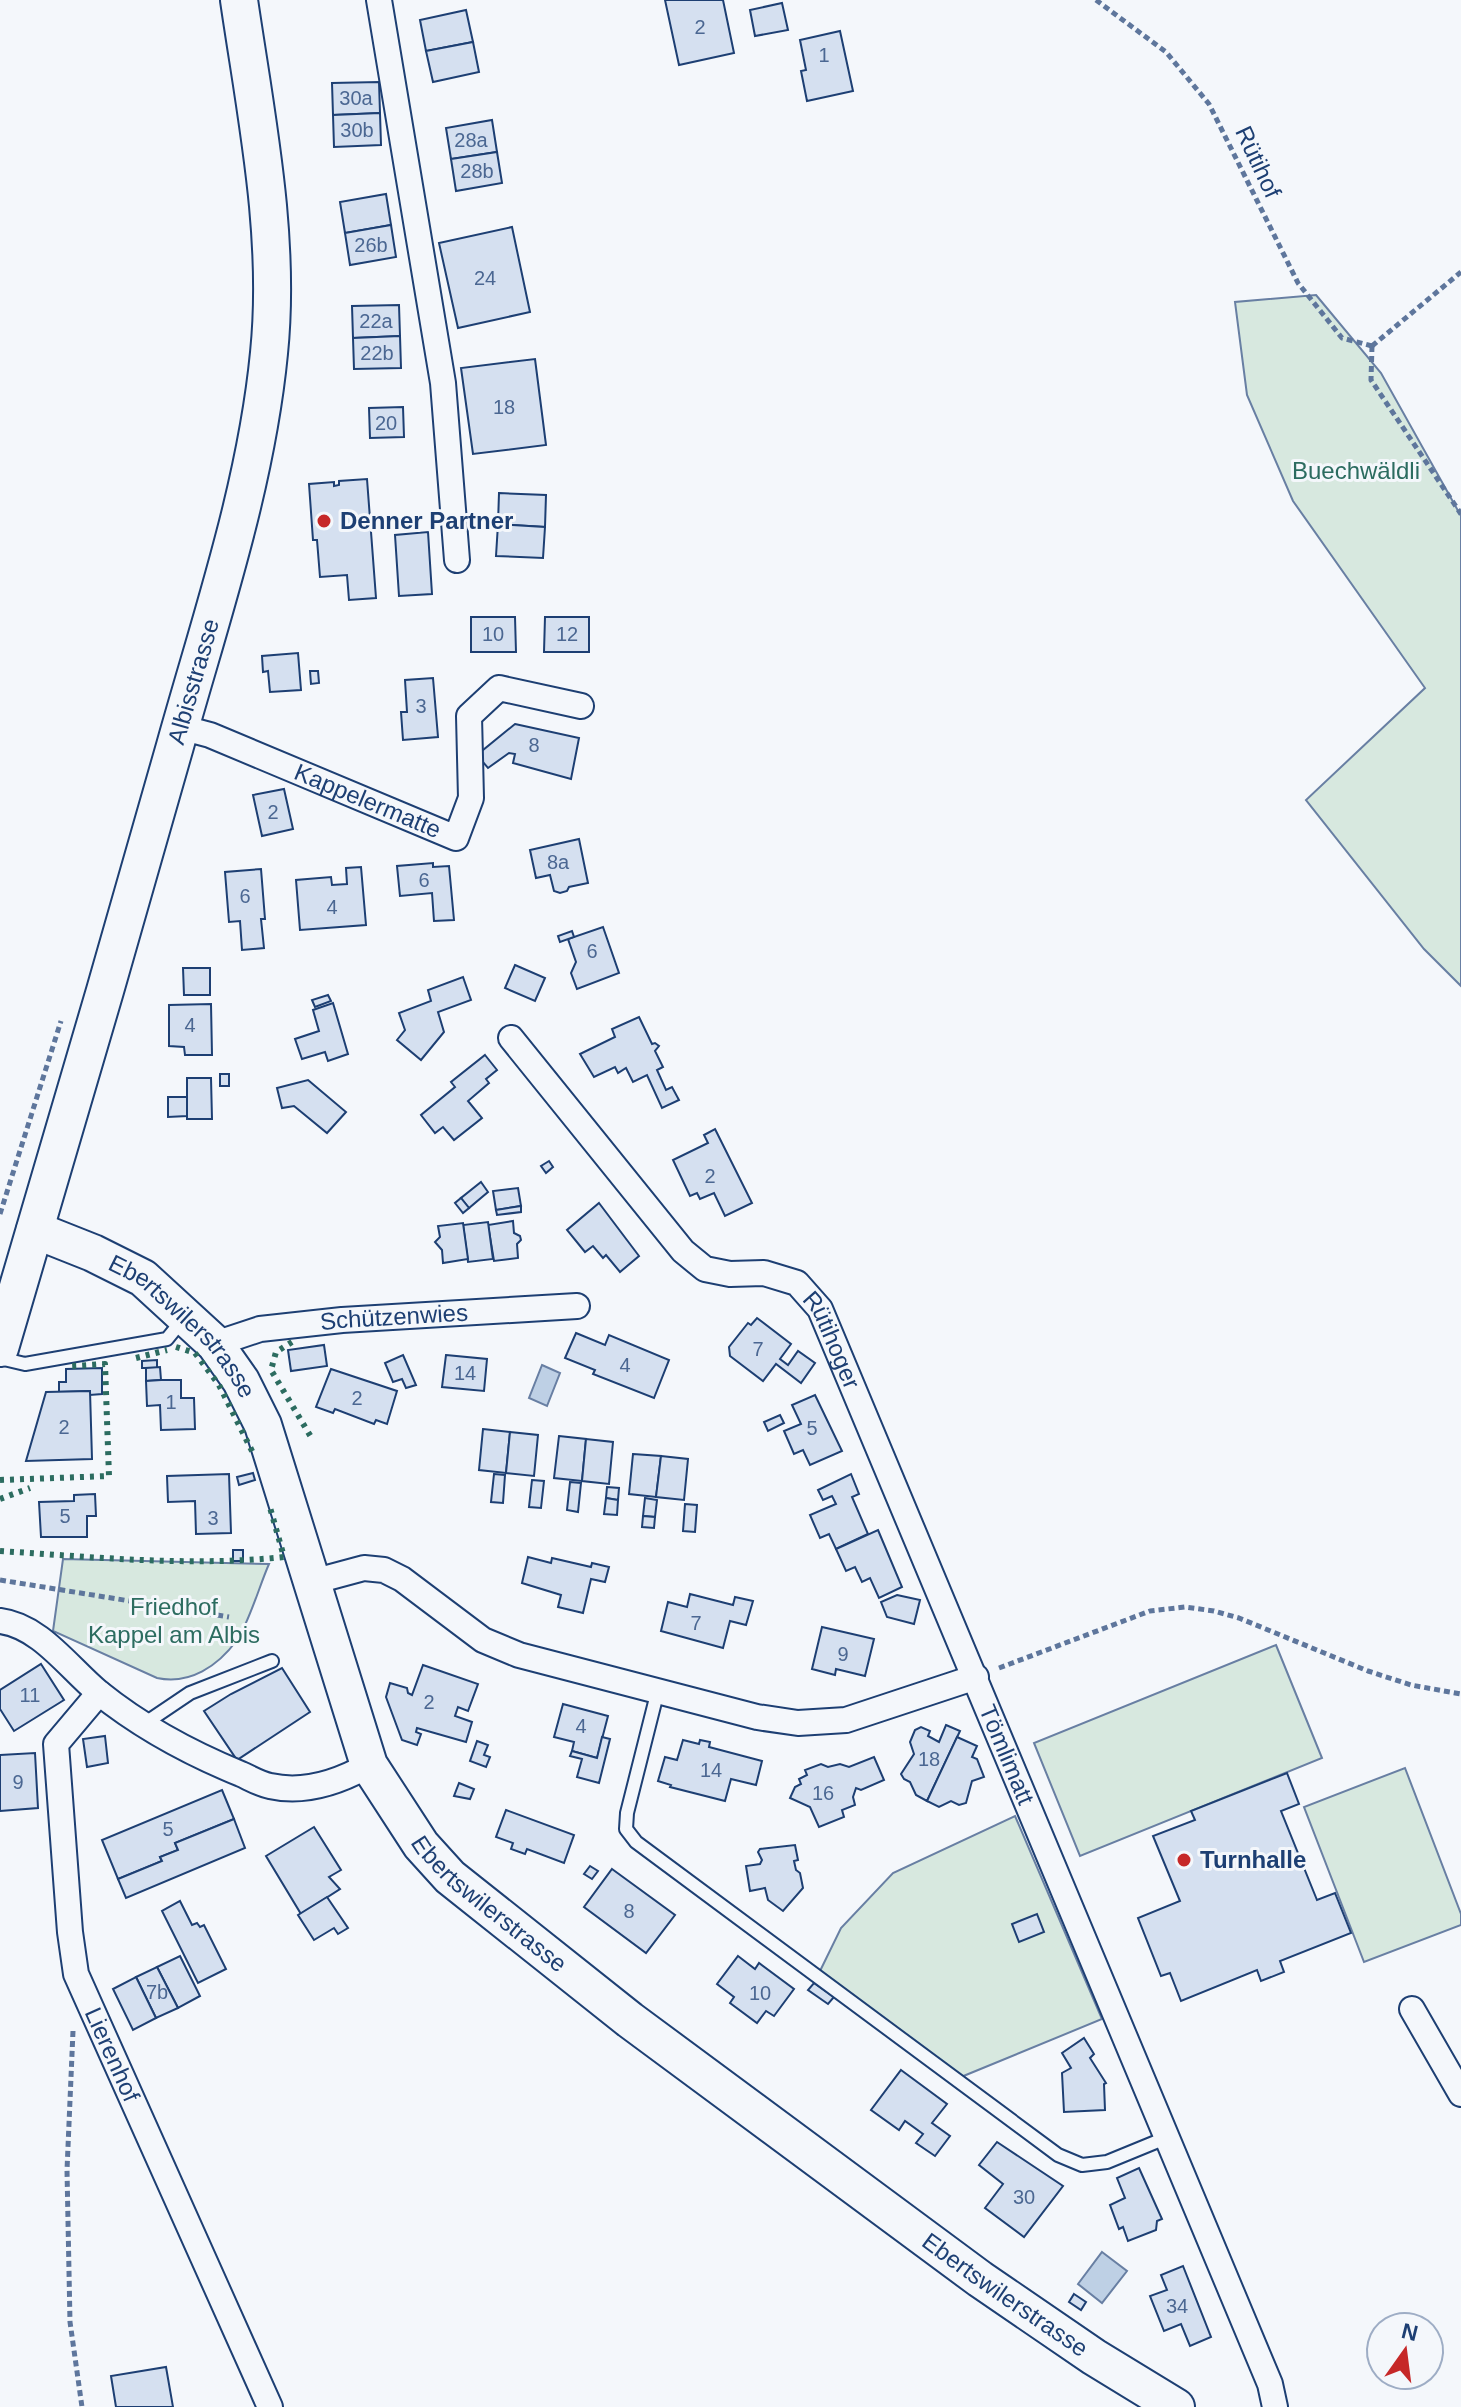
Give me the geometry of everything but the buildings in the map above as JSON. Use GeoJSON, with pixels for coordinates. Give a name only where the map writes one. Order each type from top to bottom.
{"type":"FeatureCollection","features":[{"type":"Feature","properties":{"kind":"street","name":"Albisstrasse"},"geometry":{"type":"LineString","coordinates":[[0,1348],[180,727],[252,462],[270,351],[270,230],[239,0]]}},
{"type":"Feature","properties":{"kind":"street"},"geometry":{"type":"LineString","coordinates":[[379,0],[443,383],[457,560]]}},
{"type":"Feature","properties":{"kind":"street","name":"Kappelermatte"},"geometry":{"type":"LineString","coordinates":[[180,727],[210,735],[456,838],[471,798],[469,716],[499,688],[581,706]]}},
{"type":"Feature","properties":{"kind":"street","name":"Rütihoger"},"geometry":{"type":"LineString","coordinates":[[511,1038],[683,1251],[705,1269],[730,1274],[764,1273],[797,1283],[820,1309],[976,1677]]}},
{"type":"Feature","properties":{"kind":"street","name":"Ebertswilerstrasse"},"geometry":{"type":"LineString","coordinates":[[35,1230],[93,1253],[143,1278],[215,1344],[241,1381],[263,1425],[369,1765],[421,1845],[450,1877],[630,2020],[980,2279],[1094,2357],[1176,2407]]}},
{"type":"Feature","properties":{"kind":"street","name":"Schützenwies"},"geometry":{"type":"LineString","coordinates":[[215,1344],[260,1329],[342,1320],[577,1306]]}},
{"type":"Feature","properties":{"kind":"street","name":"Tömlimatt"},"geometry":{"type":"LineString","coordinates":[[312,1582],[364,1568],[384,1570],[402,1579],[483,1640],[519,1655],[757,1717],[798,1723],[846,1720],[976,1677],[1270,2384],[1275,2407]]}},
{"type":"Feature","properties":{"kind":"street"},"geometry":{"type":"LineString","coordinates":[[0,1621],[30,1631],[99,1693],[144,1724],[222,1766],[269,1786],[304,1788],[334,1783],[369,1765]]}},
{"type":"Feature","properties":{"kind":"street","name":"Lierenhof"},"geometry":{"type":"LineString","coordinates":[[99,1693],[56,1744],[76,1974],[270,2407]]}},
{"type":"Feature","properties":{"kind":"street"},"geometry":{"type":"LineString","coordinates":[[1412,2009],[1461,2094]]}},
{"type":"Feature","properties":{"kind":"lane"},"geometry":{"type":"LineString","coordinates":[[0,1358],[25,1364],[167,1339],[186,1316]]}},
{"type":"Feature","properties":{"kind":"lane"},"geometry":{"type":"LineString","coordinates":[[144,1724],[190,1693],[272,1661]]}},
{"type":"Feature","properties":{"kind":"lane"},"geometry":{"type":"LineString","coordinates":[[658,1690],[627,1813],[626,1829],[636,1842],[1058,2155],[1082,2165],[1107,2162],[1168,2136]]}},
{"type":"Feature","properties":{"kind":"path","name":"Rütihof"},"geometry":{"type":"LineString","coordinates":[[1096,0],[1166,52],[1209,104],[1298,283],[1342,338],[1372,346]]}},
{"type":"Feature","properties":{"kind":"path"},"geometry":{"type":"LineString","coordinates":[[1461,272],[1372,346],[1371,380],[1461,514]]}},
{"type":"Feature","properties":{"kind":"path"},"geometry":{"type":"LineString","coordinates":[[0,1214],[65,1009]]}},
{"type":"Feature","properties":{"kind":"path"},"geometry":{"type":"LineString","coordinates":[[0,1580],[229,1617]]}},
{"type":"Feature","properties":{"kind":"path"},"geometry":{"type":"LineString","coordinates":[[976,1677],[1150,1611],[1185,1607],[1239,1618],[1411,1685],[1461,1694]]}},
{"type":"Feature","properties":{"kind":"path"},"geometry":{"type":"LineString","coordinates":[[76,1974],[67,2170],[70,2322],[82,2407]]}},
{"type":"Feature","properties":{"kind":"green space","name":"Buechwäldli"},"geometry":{"type":"Polygon","coordinates":[[[1316,295],[1381,373],[1461,516],[1461,986],[1424,949],[1306,800],[1425,688],[1293,501],[1247,395],[1235,302],[1316,295]]]}},
{"type":"Feature","properties":{"kind":"green space","name":"Friedhof Kappel am Albis"},"geometry":{"type":"Polygon","coordinates":[[[63,1559],[269,1564],[237,1640],[221,1658],[202,1671],[181,1679],[169,1679],[157,1678],[53,1631],[63,1559]]]}},
{"type":"Feature","properties":{"kind":"green space"},"geometry":{"type":"Polygon","coordinates":[[[1276,1645],[1322,1758],[1080,1856],[1034,1743],[1276,1645]]]}},
{"type":"Feature","properties":{"kind":"green space"},"geometry":{"type":"Polygon","coordinates":[[[1405,1768],[1461,1914],[1461,1925],[1364,1962],[1304,1807],[1405,1768]]]}},
{"type":"Feature","properties":{"kind":"green space"},"geometry":{"type":"Polygon","coordinates":[[[1015,1816],[1102,2019],[961,2077],[820,1971],[841,1928],[893,1873],[1015,1816]]]}},
{"type":"Feature","properties":{"kind":"water"},"geometry":{"type":"Polygon","coordinates":[[[542,1365],[560,1373],[547,1406],[529,1398],[542,1365]]]}},
{"type":"Feature","properties":{"kind":"water"},"geometry":{"type":"Polygon","coordinates":[[[1102,2252],[1127,2271],[1102,2303],[1078,2284],[1102,2252]]]}},
{"type":"Feature","properties":{"kind":"hedge"},"geometry":{"type":"LineString","coordinates":[[292,1342],[276,1352],[271,1370],[311,1437]]}},
{"type":"Feature","properties":{"kind":"hedge"},"geometry":{"type":"LineString","coordinates":[[176,1347],[195,1353],[219,1385],[254,1455]]}},
{"type":"Feature","properties":{"kind":"hedge"},"geometry":{"type":"LineString","coordinates":[[136,1358],[167,1350]]}},
{"type":"Feature","properties":{"kind":"hedge"},"geometry":{"type":"LineString","coordinates":[[0,1480],[109,1476],[105,1364],[72,1366]]}},
{"type":"Feature","properties":{"kind":"hedge"},"geometry":{"type":"LineString","coordinates":[[0,1499],[30,1488]]}},
{"type":"Feature","properties":{"kind":"hedge"},"geometry":{"type":"LineString","coordinates":[[0,1551],[178,1561],[284,1557],[269,1504]]}},
{"type":"Feature","properties":{"kind":"place","name":"Denner Partner"},"geometry":{"type":"Point","coordinates":[324,521]}},
{"type":"Feature","properties":{"kind":"place","name":"Turnhalle"},"geometry":{"type":"Point","coordinates":[1184,1860]}}]}
